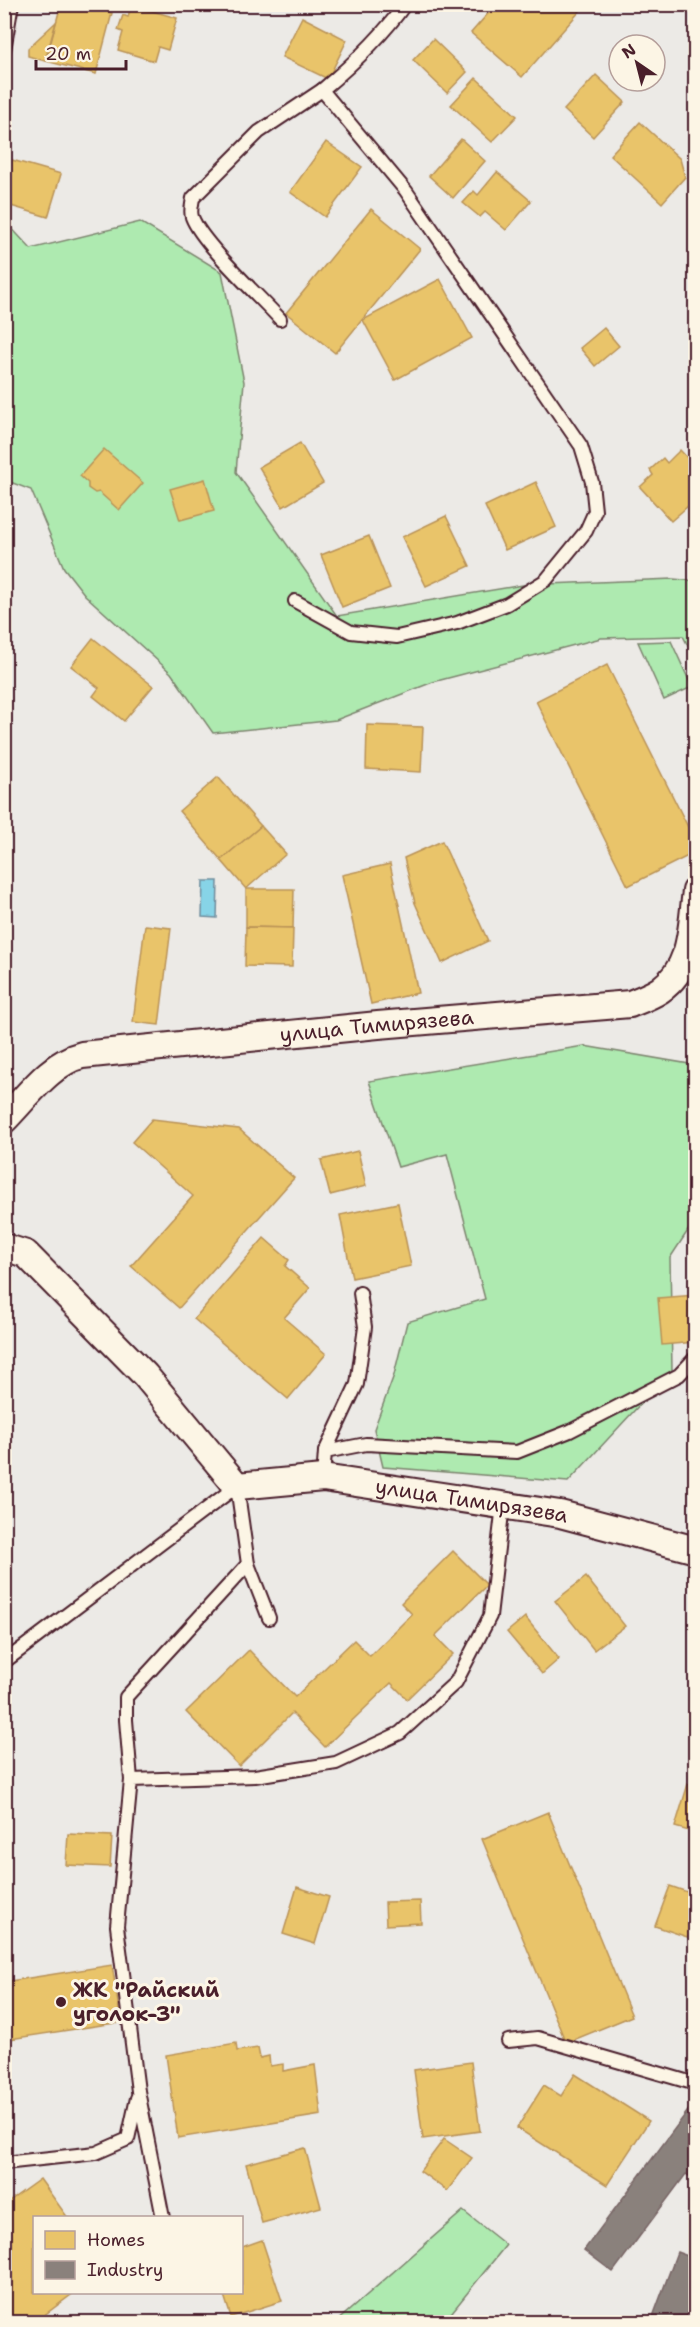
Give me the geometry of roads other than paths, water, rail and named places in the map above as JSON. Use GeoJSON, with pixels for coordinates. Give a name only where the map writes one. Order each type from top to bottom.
{"type":"FeatureCollection","features":[{"type":"Feature","properties":{"kind":"street","name":"улица Тимирязева"},"geometry":{"type":"LineString","coordinates":[[4,1119],[54,1069],[69,1058],[82,1055],[378,1025],[630,1004],[659,991],[672,980],[687,956],[696,891]]}},
{"type":"Feature","properties":{"kind":"street"},"geometry":{"type":"LineString","coordinates":[[4,1228],[15,1250],[145,1375],[237,1486]]}},
{"type":"Feature","properties":{"kind":"street","name":"улица Тимирязева"},"geometry":{"type":"LineString","coordinates":[[237,1486],[322,1478],[560,1514],[696,1550]]}},
{"type":"Feature","properties":{"kind":"lane"},"geometry":{"type":"LineString","coordinates":[[4,50],[12,4]]}},
{"type":"Feature","properties":{"kind":"lane"},"geometry":{"type":"LineString","coordinates":[[280,320],[195,225],[191,213],[194,198],[259,132],[322,90],[351,65],[392,22],[405,4]]}},
{"type":"Feature","properties":{"kind":"lane"},"geometry":{"type":"LineString","coordinates":[[295,601],[351,632],[397,637],[457,623],[507,604],[546,580],[586,531],[595,511],[592,482],[581,446],[405,191],[322,90]]}},
{"type":"Feature","properties":{"kind":"lane"},"geometry":{"type":"LineString","coordinates":[[322,1478],[325,1452],[357,1384],[365,1327],[360,1293]]}},
{"type":"Feature","properties":{"kind":"lane"},"geometry":{"type":"LineString","coordinates":[[325,1452],[366,1444],[517,1452],[570,1431],[679,1375],[696,1357]]}},
{"type":"Feature","properties":{"kind":"lane"},"geometry":{"type":"LineString","coordinates":[[4,1662],[237,1486],[248,1564],[269,1618]]}},
{"type":"Feature","properties":{"kind":"lane"},"geometry":{"type":"LineString","coordinates":[[132,1780],[255,1776],[336,1763],[400,1733],[456,1682],[490,1616],[503,1505]]}},
{"type":"Feature","properties":{"kind":"lane"},"geometry":{"type":"LineString","coordinates":[[163,2216],[138,2091],[117,1926],[132,1780],[126,1697],[248,1564]]}},
{"type":"Feature","properties":{"kind":"lane"},"geometry":{"type":"LineString","coordinates":[[508,2042],[538,2038],[696,2084]]}},
{"type":"Feature","properties":{"kind":"lane"},"geometry":{"type":"LineString","coordinates":[[4,2163],[96,2153],[128,2139],[138,2091]]}},
{"type":"Feature","properties":{"kind":"water"},"geometry":{"type":"Polygon","coordinates":[[[203,881],[218,881],[217,918],[202,917],[203,881]]]}},
{"type":"Feature","properties":{"kind":"place","name":"ЖК \"Райский уголок-3\""},"geometry":{"type":"Point","coordinates":[61,2002]}}]}
